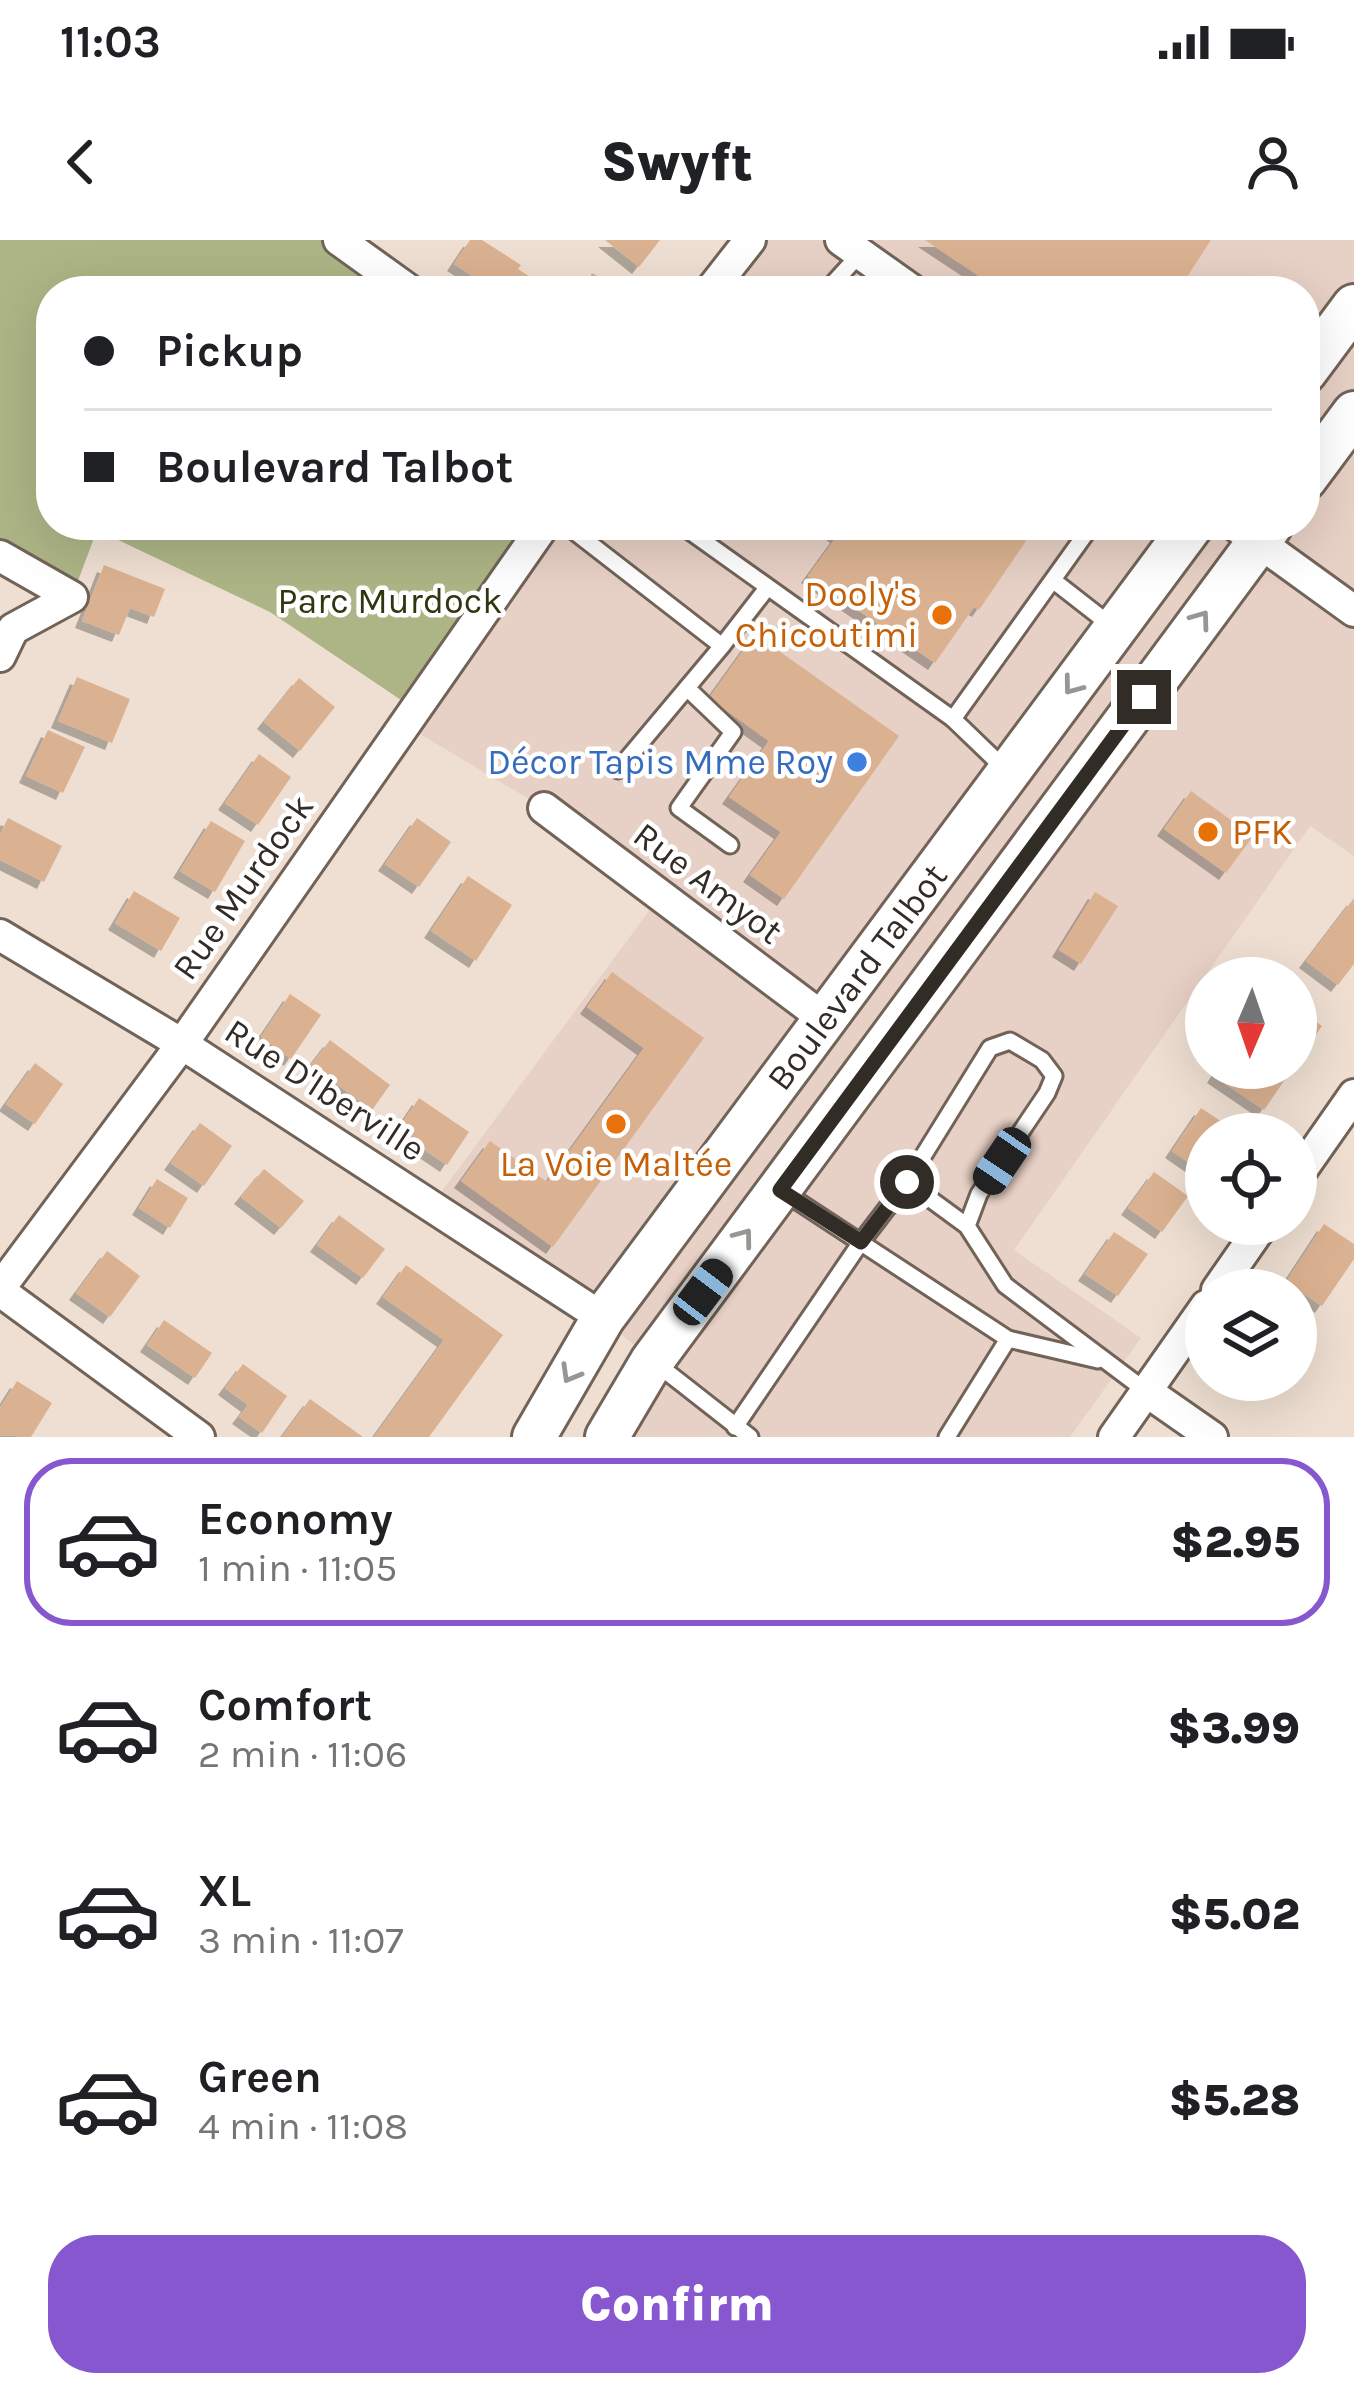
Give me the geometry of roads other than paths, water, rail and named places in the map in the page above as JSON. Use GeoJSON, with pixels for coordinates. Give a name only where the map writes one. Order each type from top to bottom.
{"type":"FeatureCollection","features":[{"type":"Feature","properties":{"kind":"main road"},"geometry":{"type":"LineString","coordinates":[[1320,352],[1354,306]]}},
{"type":"Feature","properties":{"kind":"main road"},"geometry":{"type":"LineString","coordinates":[[1320,458],[1354,412]]}},
{"type":"Feature","properties":{"kind":"main road","name":"Boulevard Talbot"},"geometry":{"type":"LineString","coordinates":[[534,1437],[603,1318],[1181,540]]}},
{"type":"Feature","properties":{"kind":"main road","name":"Boulevard Talbot"},"geometry":{"type":"LineString","coordinates":[[607,1437],[652,1361],[1249,540]]}},
{"type":"Feature","properties":{"kind":"street"},"geometry":{"type":"LineString","coordinates":[[339,240],[389,276]]}},
{"type":"Feature","properties":{"kind":"street"},"geometry":{"type":"LineString","coordinates":[[722,276],[750,240]]}},
{"type":"Feature","properties":{"kind":"street"},"geometry":{"type":"LineString","coordinates":[[850,247],[892,276]]}},
{"type":"Feature","properties":{"kind":"street","name":"Rue Murdock"},"geometry":{"type":"LineString","coordinates":[[0,1289],[182,1044],[534,540]]}},
{"type":"Feature","properties":{"kind":"street"},"geometry":{"type":"LineString","coordinates":[[1266,540],[1354,611]]}},
{"type":"Feature","properties":{"kind":"street"},"geometry":{"type":"LineString","coordinates":[[0,556],[72,597],[13,629],[0,656]]}},
{"type":"Feature","properties":{"kind":"street","name":"Rue Amyot"},"geometry":{"type":"LineString","coordinates":[[544,808],[826,1020]]}},
{"type":"Feature","properties":{"kind":"street","name":"Rue D'Iberville"},"geometry":{"type":"LineString","coordinates":[[0,934],[182,1044],[603,1318]]}},
{"type":"Feature","properties":{"kind":"street"},"geometry":{"type":"LineString","coordinates":[[1317,1148],[1354,1095]]}},
{"type":"Feature","properties":{"kind":"street"},"geometry":{"type":"LineString","coordinates":[[0,1289],[200,1437]]}},
{"type":"Feature","properties":{"kind":"street"},"geometry":{"type":"LineString","coordinates":[[1114,1437],[1185,1336]]}},
{"type":"Feature","properties":{"kind":"street"},"geometry":{"type":"LineString","coordinates":[[1146,1391],[1212,1437]]}},
{"type":"Feature","properties":{"kind":"lane"},"geometry":{"type":"LineString","coordinates":[[834,276],[850,247]]}},
{"type":"Feature","properties":{"kind":"lane"},"geometry":{"type":"LineString","coordinates":[[585,540],[722,646]]}},
{"type":"Feature","properties":{"kind":"lane"},"geometry":{"type":"LineString","coordinates":[[701,540],[952,719],[1009,773]]}},
{"type":"Feature","properties":{"kind":"lane"},"geometry":{"type":"LineString","coordinates":[[952,719],[1082,540]]}},
{"type":"Feature","properties":{"kind":"lane"},"geometry":{"type":"LineString","coordinates":[[1054,581],[1115,629]]}},
{"type":"Feature","properties":{"kind":"lane"},"geometry":{"type":"LineString","coordinates":[[618,770],[766,588]]}},
{"type":"Feature","properties":{"kind":"lane"},"geometry":{"type":"LineString","coordinates":[[687,688],[733,732],[679,808],[730,845]]}},
{"type":"Feature","properties":{"kind":"lane"},"geometry":{"type":"LineString","coordinates":[[652,1361],[742,1432],[990,1048],[1010,1041],[1042,1060],[1054,1076],[1047,1094],[979,1194],[967,1226]]}},
{"type":"Feature","properties":{"kind":"lane"},"geometry":{"type":"LineString","coordinates":[[907,1182],[967,1226],[1005,1285],[1146,1391]]}},
{"type":"Feature","properties":{"kind":"lane"},"geometry":{"type":"LineString","coordinates":[[780,1190],[1007,1340],[1103,1361]]}},
{"type":"Feature","properties":{"kind":"lane"},"geometry":{"type":"LineString","coordinates":[[947,1437],[1007,1340]]}},
{"type":"Feature","properties":{"kind":"place","name":"Dooly's Chicoutimi"},"geometry":{"type":"Point","coordinates":[942,615]}},
{"type":"Feature","properties":{"kind":"place","name":"Décor Tapis Mme Roy"},"geometry":{"type":"Point","coordinates":[857,762]}},
{"type":"Feature","properties":{"kind":"place","name":"PFK"},"geometry":{"type":"Point","coordinates":[1208,832]}},
{"type":"Feature","properties":{"kind":"place","name":"La Voie Maltée"},"geometry":{"type":"Point","coordinates":[616,1124]}},
{"type":"Feature","properties":{"kind":"park label","name":"Parc Murdock"},"geometry":{"type":"Point","coordinates":[390,601]}}]}
